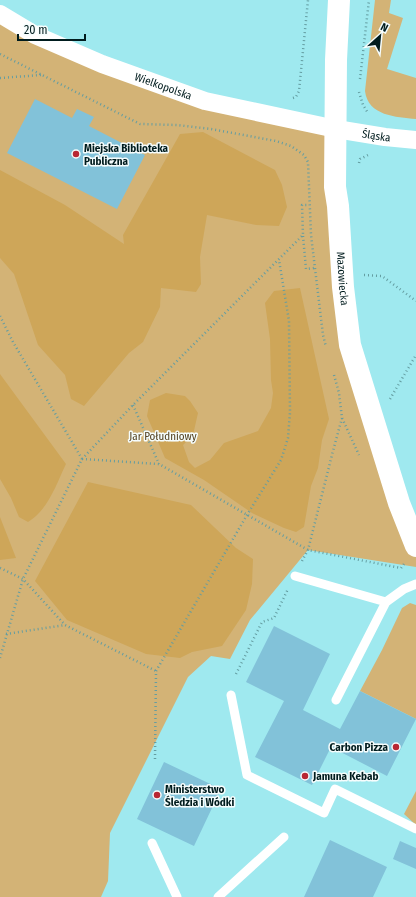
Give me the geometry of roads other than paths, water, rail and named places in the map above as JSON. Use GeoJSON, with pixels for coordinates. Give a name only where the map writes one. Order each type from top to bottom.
{"type":"FeatureCollection","features":[{"type":"Feature","properties":{"kind":"street","name":"Mazowiecka"},"geometry":{"type":"LineString","coordinates":[[339,0],[336,60],[335,187],[338,206],[343,287],[350,345],[399,503],[410,555]]}},
{"type":"Feature","properties":{"kind":"street","name":"Wielkopolska"},"geometry":{"type":"LineString","coordinates":[[0,14],[35,35],[102,64],[204,101],[336,129]]}},
{"type":"Feature","properties":{"kind":"street","name":"Śląska"},"geometry":{"type":"LineString","coordinates":[[336,129],[385,137],[416,140]]}},
{"type":"Feature","properties":{"kind":"lane"},"geometry":{"type":"LineString","coordinates":[[295,576],[386,602]]}},
{"type":"Feature","properties":{"kind":"lane"},"geometry":{"type":"LineString","coordinates":[[336,700],[386,602],[404,589],[416,584]]}},
{"type":"Feature","properties":{"kind":"lane"},"geometry":{"type":"LineString","coordinates":[[231,695],[247,775],[324,813],[335,789],[416,829]]}},
{"type":"Feature","properties":{"kind":"lane"},"geometry":{"type":"LineString","coordinates":[[218,897],[284,837]]}},
{"type":"Feature","properties":{"kind":"lane"},"geometry":{"type":"LineString","coordinates":[[152,843],[177,897]]}},
{"type":"Feature","properties":{"kind":"place","name":"Miejska Biblioteka Publiczna"},"geometry":{"type":"Point","coordinates":[76,154]}},
{"type":"Feature","properties":{"kind":"place","name":"Carbon Pizza"},"geometry":{"type":"Point","coordinates":[396,747]}},
{"type":"Feature","properties":{"kind":"place","name":"Jamuna Kebab"},"geometry":{"type":"Point","coordinates":[305,776]}},
{"type":"Feature","properties":{"kind":"place","name":"Ministerstwo Śledzia i Wódki"},"geometry":{"type":"Point","coordinates":[157,795]}},
{"type":"Feature","properties":{"kind":"park label","name":"Jar Południowy"},"geometry":{"type":"Point","coordinates":[163,436]}}]}
